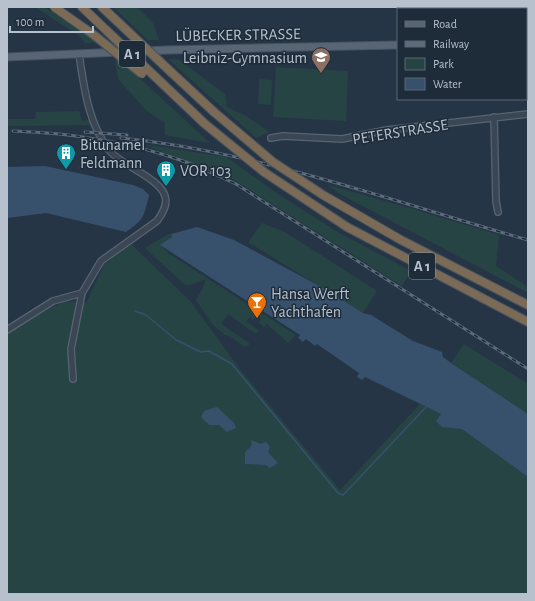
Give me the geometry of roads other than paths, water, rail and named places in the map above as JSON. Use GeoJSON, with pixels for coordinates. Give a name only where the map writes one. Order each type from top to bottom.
{"type":"FeatureCollection","features":[{"type":"Feature","properties":{"kind":"highway"},"geometry":{"type":"LineString","coordinates":[[54,7],[94,35],[142,74],[157,79]]}},
{"type":"Feature","properties":{"kind":"highway","name":"A 1"},"geometry":{"type":"LineString","coordinates":[[82,7],[157,79],[238,151],[316,208],[347,227],[528,322]]}},
{"type":"Feature","properties":{"kind":"highway","name":"A 1"},"geometry":{"type":"LineString","coordinates":[[102,7],[246,140],[273,162],[323,195],[402,240],[528,305]]}},
{"type":"Feature","properties":{"kind":"main road","name":"LÜBECKER STRASSE"},"geometry":{"type":"LineString","coordinates":[[7,56],[167,50],[397,45]]}},
{"type":"Feature","properties":{"kind":"street"},"geometry":{"type":"LineString","coordinates":[[73,379],[71,349],[82,293],[101,261],[157,221],[162,214],[166,201],[165,195],[158,185],[109,150],[99,132],[86,101],[79,54]]}},
{"type":"Feature","properties":{"kind":"street","name":"PETERSTRASSE"},"geometry":{"type":"LineString","coordinates":[[271,138],[283,136],[342,140],[387,130],[528,114]]}},
{"type":"Feature","properties":{"kind":"street"},"geometry":{"type":"LineString","coordinates":[[494,117],[496,201],[498,212]]}},
{"type":"Feature","properties":{"kind":"street"},"geometry":{"type":"LineString","coordinates":[[7,330],[53,301],[82,293]]}},
{"type":"Feature","properties":{"kind":"water"},"geometry":{"type":"Polygon","coordinates":[[[45,166],[133,185],[143,189],[149,195],[146,208],[140,221],[126,232],[46,213],[7,218],[7,167],[45,166]]]}},
{"type":"Feature","properties":{"kind":"water"},"geometry":{"type":"Polygon","coordinates":[[[197,227],[234,240],[323,288],[363,313],[371,315],[413,341],[442,352],[443,357],[451,363],[528,414],[528,477],[462,429],[442,427],[436,421],[441,414],[365,377],[362,380],[357,377],[359,373],[317,344],[315,346],[306,339],[303,342],[298,338],[300,335],[160,245],[172,237],[171,234],[197,227]]]}},
{"type":"Feature","properties":{"kind":"water"},"geometry":{"type":"Polygon","coordinates":[[[217,407],[234,423],[236,428],[227,432],[219,425],[209,425],[201,417],[204,411],[217,407]]]}},
{"type":"Feature","properties":{"kind":"water"},"geometry":{"type":"Polygon","coordinates":[[[251,440],[260,444],[266,442],[270,447],[268,452],[278,463],[270,468],[266,465],[245,464],[245,452],[252,445],[251,440]]]}},
{"type":"Feature","properties":{"kind":"waterway"},"geometry":{"type":"LineString","coordinates":[[135,311],[146,315],[176,340],[201,352],[209,351],[232,364],[338,493],[343,495],[426,407]]}},
{"type":"Feature","properties":{"kind":"railway"},"geometry":{"type":"LineString","coordinates":[[13,131],[78,136],[120,143],[190,163],[236,184],[528,369]]}},
{"type":"Feature","properties":{"kind":"railway"},"geometry":{"type":"LineString","coordinates":[[85,132],[127,135]]}},
{"type":"Feature","properties":{"kind":"railway"},"geometry":{"type":"LineString","coordinates":[[121,138],[224,154],[276,166],[528,240]]}},
{"type":"Feature","properties":{"kind":"place","name":"Leibniz-Gymnasium"},"geometry":{"type":"Point","coordinates":[321,74]}},
{"type":"Feature","properties":{"kind":"place","name":"Bitunamel Feldmann"},"geometry":{"type":"Point","coordinates":[66,170]}},
{"type":"Feature","properties":{"kind":"place","name":"VOR 103"},"geometry":{"type":"Point","coordinates":[166,187]}},
{"type":"Feature","properties":{"kind":"place","name":"Hansa Werft Yachthafen"},"geometry":{"type":"Point","coordinates":[257,319]}}]}
